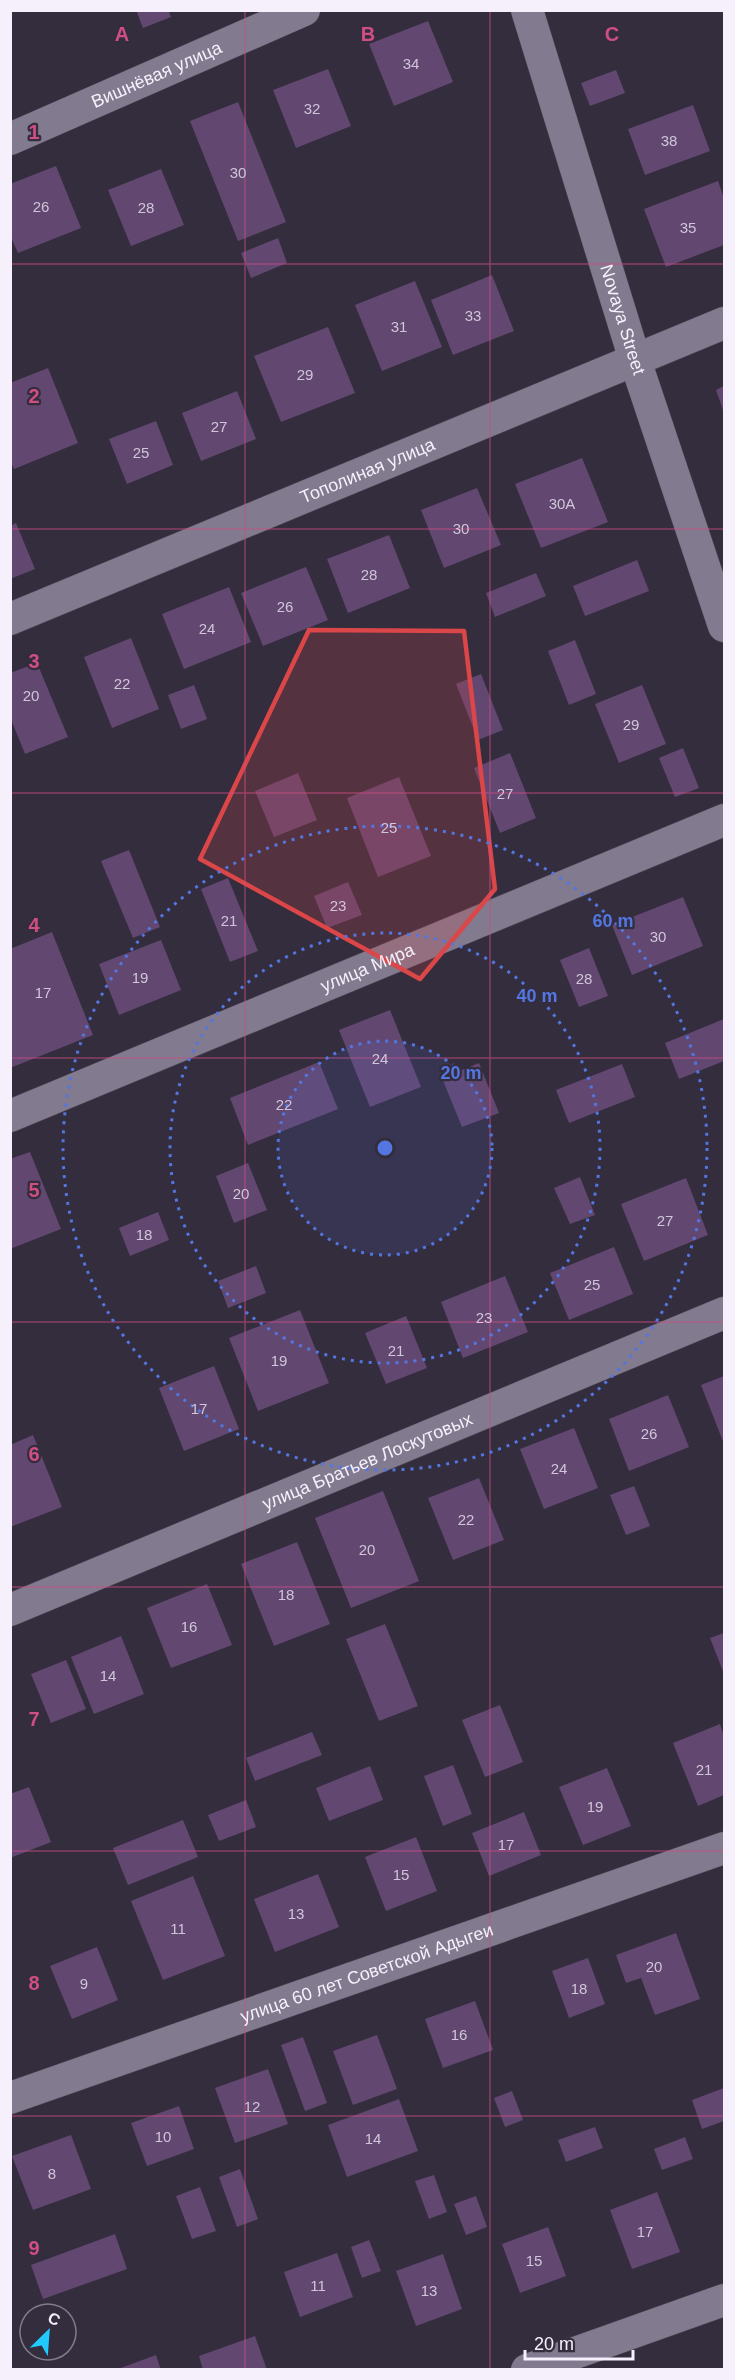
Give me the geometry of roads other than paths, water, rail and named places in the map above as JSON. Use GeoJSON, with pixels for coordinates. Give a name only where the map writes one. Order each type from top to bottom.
{"type":"FeatureCollection","features":[{"type":"Feature","properties":{"kind":"street","name":"Вишнёвая улица"},"geometry":{"type":"LineString","coordinates":[[10,138],[304,10]]}},
{"type":"Feature","properties":{"kind":"street","name":"Novaya Street"},"geometry":{"type":"LineString","coordinates":[[527,10],[635,360],[724,626]]}},
{"type":"Feature","properties":{"kind":"street","name":"Тополиная улица"},"geometry":{"type":"LineString","coordinates":[[10,619],[724,323]]}},
{"type":"Feature","properties":{"kind":"street","name":"улица Мира"},"geometry":{"type":"LineString","coordinates":[[10,1116],[724,820]]}},
{"type":"Feature","properties":{"kind":"street","name":"улица Братьев Лоскутовых"},"geometry":{"type":"LineString","coordinates":[[10,1610],[724,1313]]}},
{"type":"Feature","properties":{"kind":"street","name":"улица 60 лет Советской Адыгеи"},"geometry":{"type":"LineString","coordinates":[[10,2098],[724,1848]]}},
{"type":"Feature","properties":{"kind":"street"},"geometry":{"type":"LineString","coordinates":[[527,2370],[724,2300]]}}]}
